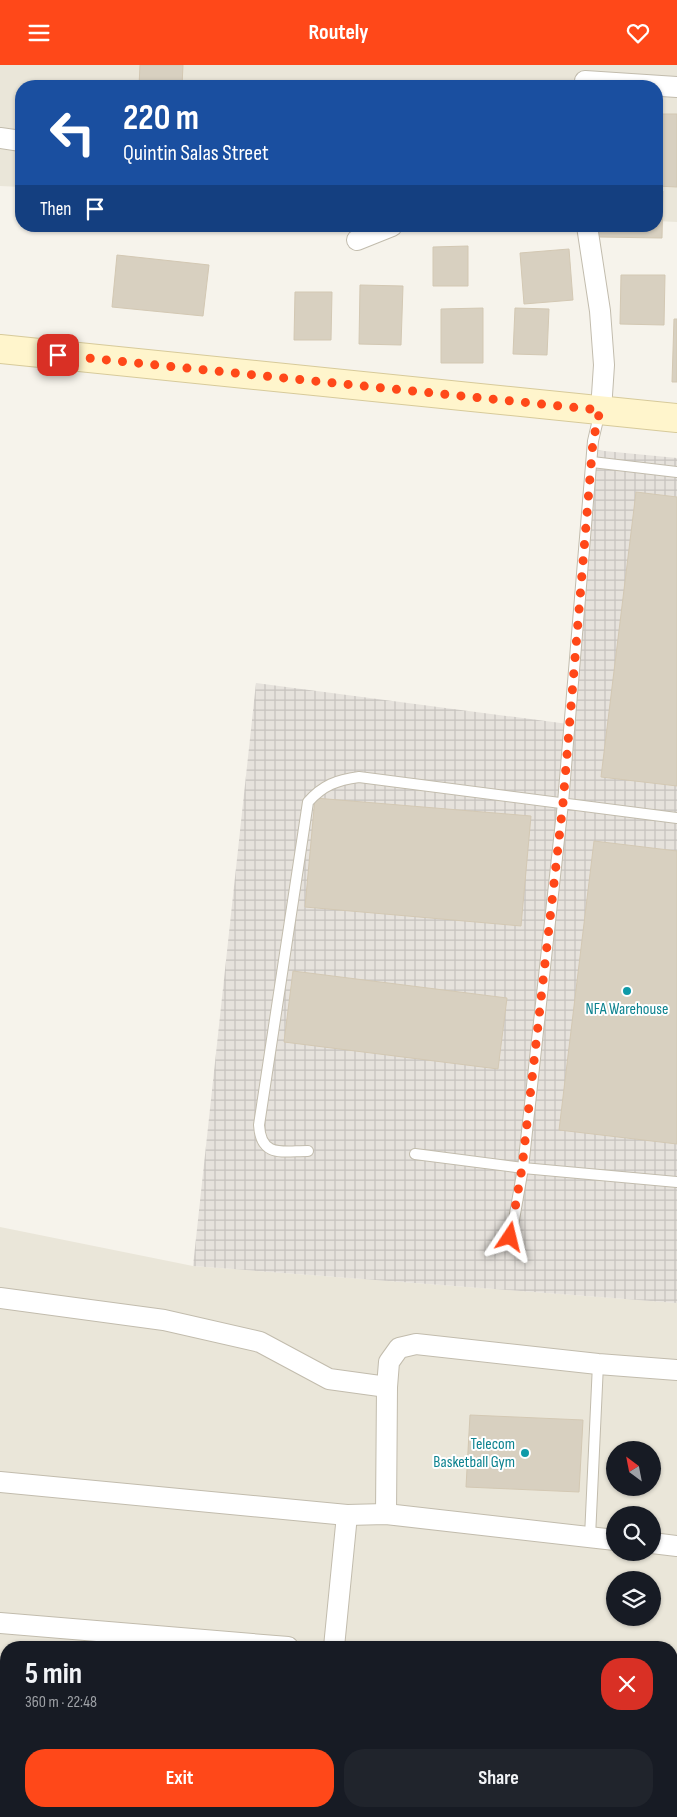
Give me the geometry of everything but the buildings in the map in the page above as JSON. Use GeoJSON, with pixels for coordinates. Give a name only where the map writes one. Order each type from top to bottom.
{"type":"FeatureCollection","features":[{"type":"Feature","properties":{"kind":"main road"},"geometry":{"type":"LineString","coordinates":[[0,349],[677,418]]}},
{"type":"Feature","properties":{"kind":"street"},"geometry":{"type":"LineString","coordinates":[[585,77],[613,80]]}},
{"type":"Feature","properties":{"kind":"street"},"geometry":{"type":"LineString","coordinates":[[663,85],[677,87]]}},
{"type":"Feature","properties":{"kind":"street"},"geometry":{"type":"LineString","coordinates":[[0,138],[15,140]]}},
{"type":"Feature","properties":{"kind":"street"},"geometry":{"type":"LineString","coordinates":[[357,240],[377,232]]}},
{"type":"Feature","properties":{"kind":"street"},"geometry":{"type":"LineString","coordinates":[[588,232],[600,311],[604,365],[600,410]]}},
{"type":"Feature","properties":{"kind":"street"},"geometry":{"type":"LineString","coordinates":[[0,1298],[164,1320],[260,1342],[329,1379],[387,1387]]}},
{"type":"Feature","properties":{"kind":"street"},"geometry":{"type":"LineString","coordinates":[[386,1514],[387,1387],[389,1362],[399,1348],[416,1344],[598,1364],[677,1370]]}},
{"type":"Feature","properties":{"kind":"street"},"geometry":{"type":"LineString","coordinates":[[0,1482],[347,1515],[386,1514],[606,1539]]}},
{"type":"Feature","properties":{"kind":"street"},"geometry":{"type":"LineString","coordinates":[[335,1641],[347,1515]]}},
{"type":"Feature","properties":{"kind":"street"},"geometry":{"type":"LineString","coordinates":[[661,1544],[677,1546]]}},
{"type":"Feature","properties":{"kind":"street"},"geometry":{"type":"LineString","coordinates":[[0,1623],[216,1641]]}},
{"type":"Feature","properties":{"kind":"lane"},"geometry":{"type":"LineString","coordinates":[[510,1237],[522,1168],[563,803],[593,441],[600,410]]}},
{"type":"Feature","properties":{"kind":"lane"},"geometry":{"type":"LineString","coordinates":[[592,462],[677,472]]}},
{"type":"Feature","properties":{"kind":"lane"},"geometry":{"type":"LineString","coordinates":[[308,1151],[274,1151],[266,1147],[261,1141],[259,1125],[308,801],[318,790],[336,780],[359,777],[677,818]]}},
{"type":"Feature","properties":{"kind":"lane"},"geometry":{"type":"LineString","coordinates":[[415,1154],[522,1168],[677,1182]]}},
{"type":"Feature","properties":{"kind":"lane"},"geometry":{"type":"LineString","coordinates":[[590,1537],[598,1364]]}},
{"type":"Feature","properties":{"kind":"shaded area"},"geometry":{"type":"Polygon","coordinates":[[[0,65],[677,65],[677,222],[663,221],[663,80],[15,80],[15,187],[0,186],[0,65]]]}},
{"type":"Feature","properties":{"kind":"shaded area"},"geometry":{"type":"Polygon","coordinates":[[[594,450],[677,458],[677,1303],[193,1266],[256,683],[568,724],[594,450]]]}},
{"type":"Feature","properties":{"kind":"shaded area"},"geometry":{"type":"Polygon","coordinates":[[[0,1227],[193,1266],[677,1303],[677,1641],[0,1641],[0,1227]]]}},
{"type":"Feature","properties":{"kind":"place","name":"NFA Warehouse"},"geometry":{"type":"Point","coordinates":[627,991]}},
{"type":"Feature","properties":{"kind":"place","name":"Telecom Basketball Gym"},"geometry":{"type":"Point","coordinates":[525,1453]}},
{"type":"Feature","properties":{"kind":"route"},"geometry":{"type":"LineString","coordinates":[[58,355],[600,410],[593,441],[563,803],[522,1168],[510,1237]]}}]}
